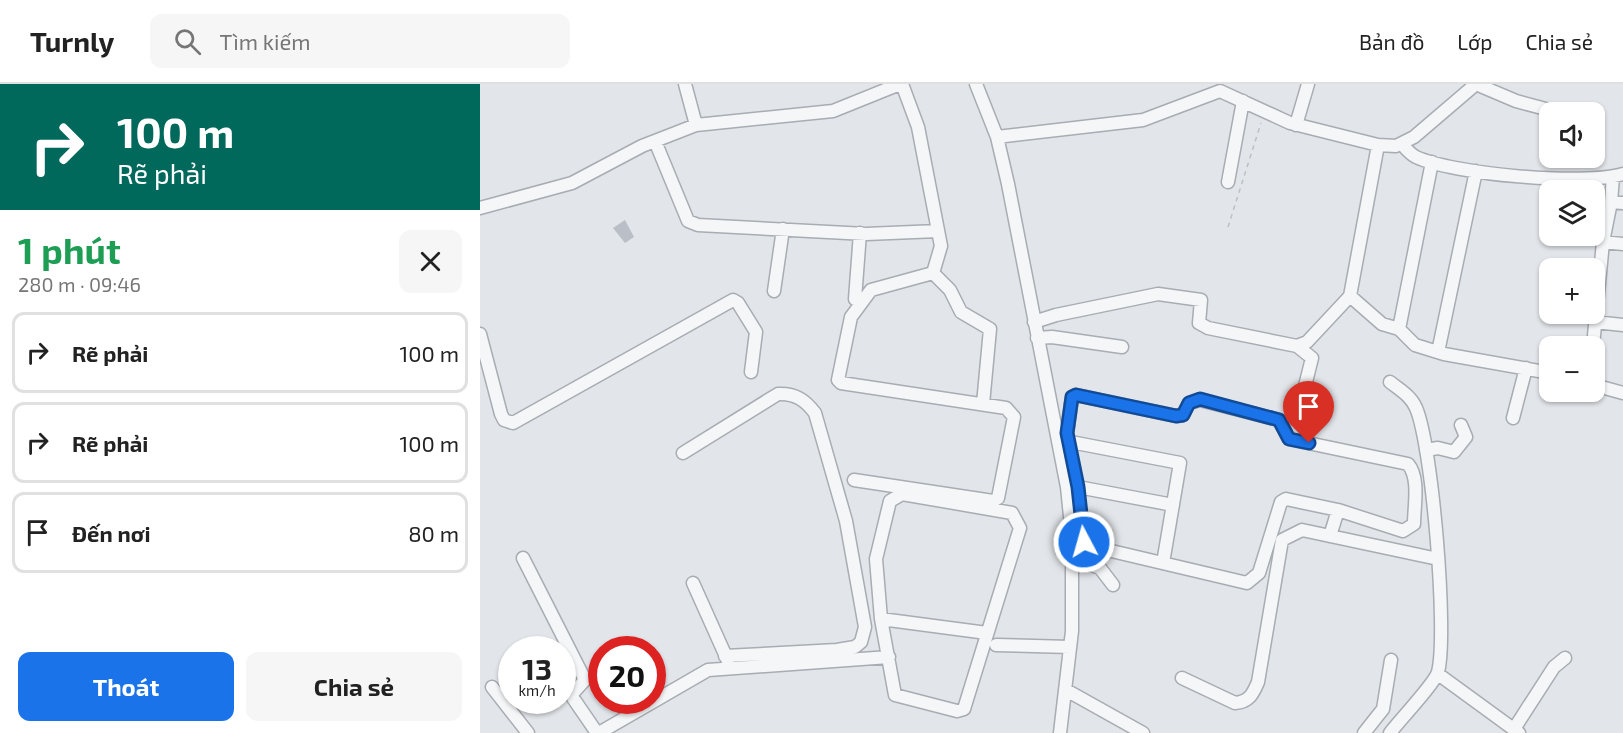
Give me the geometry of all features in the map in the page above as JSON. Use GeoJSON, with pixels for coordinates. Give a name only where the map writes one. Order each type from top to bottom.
{"type":"FeatureCollection","features":[{"type":"Feature","properties":{"kind":"street"},"geometry":{"type":"LineString","coordinates":[[685,84],[696,125]]}},
{"type":"Feature","properties":{"kind":"street"},"geometry":{"type":"LineString","coordinates":[[480,208],[572,183],[655,141],[696,125],[833,111],[901,84],[918,127],[941,246],[933,273]]}},
{"type":"Feature","properties":{"kind":"street"},"geometry":{"type":"LineString","coordinates":[[976,84],[997,137],[1067,487],[1074,559],[1070,647],[1060,733]]}},
{"type":"Feature","properties":{"kind":"street"},"geometry":{"type":"LineString","coordinates":[[1296,125],[1308,84]]}},
{"type":"Feature","properties":{"kind":"street"},"geometry":{"type":"LineString","coordinates":[[997,137],[1143,120],[1220,91],[1296,125],[1378,145],[1402,144],[1476,84],[1516,101],[1539,107]]}},
{"type":"Feature","properties":{"kind":"street"},"geometry":{"type":"LineString","coordinates":[[1228,182],[1243,101]]}},
{"type":"Feature","properties":{"kind":"street"},"geometry":{"type":"LineString","coordinates":[[655,141],[688,221],[698,225],[860,233],[938,231]]}},
{"type":"Feature","properties":{"kind":"street"},"geometry":{"type":"LineString","coordinates":[[1402,144],[1409,153],[1432,162],[1476,171],[1524,178],[1618,176],[1617,203],[1605,236]]}},
{"type":"Feature","properties":{"kind":"street"},"geometry":{"type":"LineString","coordinates":[[1297,346],[1307,342],[1350,296],[1378,145]]}},
{"type":"Feature","properties":{"kind":"street"},"geometry":{"type":"LineString","coordinates":[[1399,329],[1432,162]]}},
{"type":"Feature","properties":{"kind":"street"},"geometry":{"type":"LineString","coordinates":[[1438,352],[1476,171]]}},
{"type":"Feature","properties":{"kind":"street"},"geometry":{"type":"LineString","coordinates":[[774,291],[783,230]]}},
{"type":"Feature","properties":{"kind":"street"},"geometry":{"type":"LineString","coordinates":[[855,298],[860,233]]}},
{"type":"Feature","properties":{"kind":"street"},"geometry":{"type":"LineString","coordinates":[[1605,242],[1623,244]]}},
{"type":"Feature","properties":{"kind":"street"},"geometry":{"type":"LineString","coordinates":[[933,273],[950,290],[961,312],[990,329],[984,405]]}},
{"type":"Feature","properties":{"kind":"street"},"geometry":{"type":"LineString","coordinates":[[854,480],[993,501],[998,498],[1014,417],[1006,408],[841,383],[838,380],[851,317],[871,290],[933,273]]}},
{"type":"Feature","properties":{"kind":"street"},"geometry":{"type":"LineString","coordinates":[[1034,322],[1056,315],[1158,294],[1201,300],[1199,323],[1208,328],[1297,346],[1312,358],[1299,410]]}},
{"type":"Feature","properties":{"kind":"street"},"geometry":{"type":"LineString","coordinates":[[1350,296],[1382,324],[1399,329],[1415,345],[1438,352],[1539,371]]}},
{"type":"Feature","properties":{"kind":"street"},"geometry":{"type":"LineString","coordinates":[[480,334],[501,414],[504,420],[513,423],[733,300],[738,303],[756,332],[751,372]]}},
{"type":"Feature","properties":{"kind":"street"},"geometry":{"type":"LineString","coordinates":[[1605,323],[1623,325]]}},
{"type":"Feature","properties":{"kind":"street"},"geometry":{"type":"LineString","coordinates":[[1037,338],[1052,337],[1122,347]]}},
{"type":"Feature","properties":{"kind":"street"},"geometry":{"type":"LineString","coordinates":[[1513,418],[1526,368]]}},
{"type":"Feature","properties":{"kind":"street"},"geometry":{"type":"LineString","coordinates":[[1390,382],[1410,398],[1417,408],[1426,450],[1437,559],[1440,624],[1438,674],[1390,733]]}},
{"type":"Feature","properties":{"kind":"street"},"geometry":{"type":"LineString","coordinates":[[1605,388],[1623,393]]}},
{"type":"Feature","properties":{"kind":"street"},"geometry":{"type":"LineString","coordinates":[[683,453],[778,394],[791,394],[808,403],[815,413],[846,521],[865,627],[861,642],[855,646],[837,650],[726,656]]}},
{"type":"Feature","properties":{"kind":"street"},"geometry":{"type":"LineString","coordinates":[[1076,395],[1176,416],[1183,415],[1189,403],[1200,399],[1279,420],[1289,439],[1407,464],[1412,470],[1414,524],[1407,531],[1338,510],[1286,499],[1281,502],[1259,573],[1247,583],[1086,544],[1078,487],[1071,442],[1067,433],[1072,397],[1076,395]]}},
{"type":"Feature","properties":{"kind":"street"},"geometry":{"type":"LineString","coordinates":[[1426,450],[1438,448],[1455,452],[1466,437],[1461,424]]}},
{"type":"Feature","properties":{"kind":"street"},"geometry":{"type":"LineString","coordinates":[[1071,442],[1180,462],[1163,563]]}},
{"type":"Feature","properties":{"kind":"street"},"geometry":{"type":"LineString","coordinates":[[1078,487],[1173,505]]}},
{"type":"Feature","properties":{"kind":"street"},"geometry":{"type":"LineString","coordinates":[[902,494],[1012,513],[1020,528],[987,633],[964,709],[957,711],[895,694],[881,619],[876,559],[890,501],[902,494]]}},
{"type":"Feature","properties":{"kind":"street"},"geometry":{"type":"LineString","coordinates":[[1330,536],[1338,510]]}},
{"type":"Feature","properties":{"kind":"street"},"geometry":{"type":"LineString","coordinates":[[1182,678],[1235,703],[1244,703],[1250,698],[1258,682],[1282,540],[1302,530],[1437,559]]}},
{"type":"Feature","properties":{"kind":"street"},"geometry":{"type":"LineString","coordinates":[[523,558],[583,676],[584,681],[573,693],[573,698],[598,733],[672,688],[708,670],[889,657]]}},
{"type":"Feature","properties":{"kind":"street"},"geometry":{"type":"LineString","coordinates":[[1074,559],[1100,568],[1113,585]]}},
{"type":"Feature","properties":{"kind":"street"},"geometry":{"type":"LineString","coordinates":[[693,583],[731,668]]}},
{"type":"Feature","properties":{"kind":"street"},"geometry":{"type":"LineString","coordinates":[[881,619],[987,633]]}},
{"type":"Feature","properties":{"kind":"street"},"geometry":{"type":"LineString","coordinates":[[996,645],[1070,647]]}},
{"type":"Feature","properties":{"kind":"street"},"geometry":{"type":"LineString","coordinates":[[1497,733],[1513,728],[1554,667],[1565,658]]}},
{"type":"Feature","properties":{"kind":"street"},"geometry":{"type":"LineString","coordinates":[[1364,733],[1383,709],[1391,660]]}},
{"type":"Feature","properties":{"kind":"street"},"geometry":{"type":"LineString","coordinates":[[1438,674],[1513,728]]}},
{"type":"Feature","properties":{"kind":"street"},"geometry":{"type":"LineString","coordinates":[[492,687],[528,733]]}},
{"type":"Feature","properties":{"kind":"street"},"geometry":{"type":"LineString","coordinates":[[1066,690],[1143,733]]}},
{"type":"Feature","properties":{"kind":"path"},"geometry":{"type":"LineString","coordinates":[[1228,227],[1264,111]]}},
{"type":"Feature","properties":{"kind":"building"},"geometry":{"type":"Polygon","coordinates":[[[625,220],[634,237],[625,243],[613,228],[625,220]]]}},
{"type":"Feature","properties":{"kind":"route"},"geometry":{"type":"LineString","coordinates":[[1084,542],[1071,442],[1067,433],[1072,397],[1076,395],[1176,416],[1183,415],[1189,403],[1200,399],[1279,420],[1289,439],[1309,443]]}}]}
